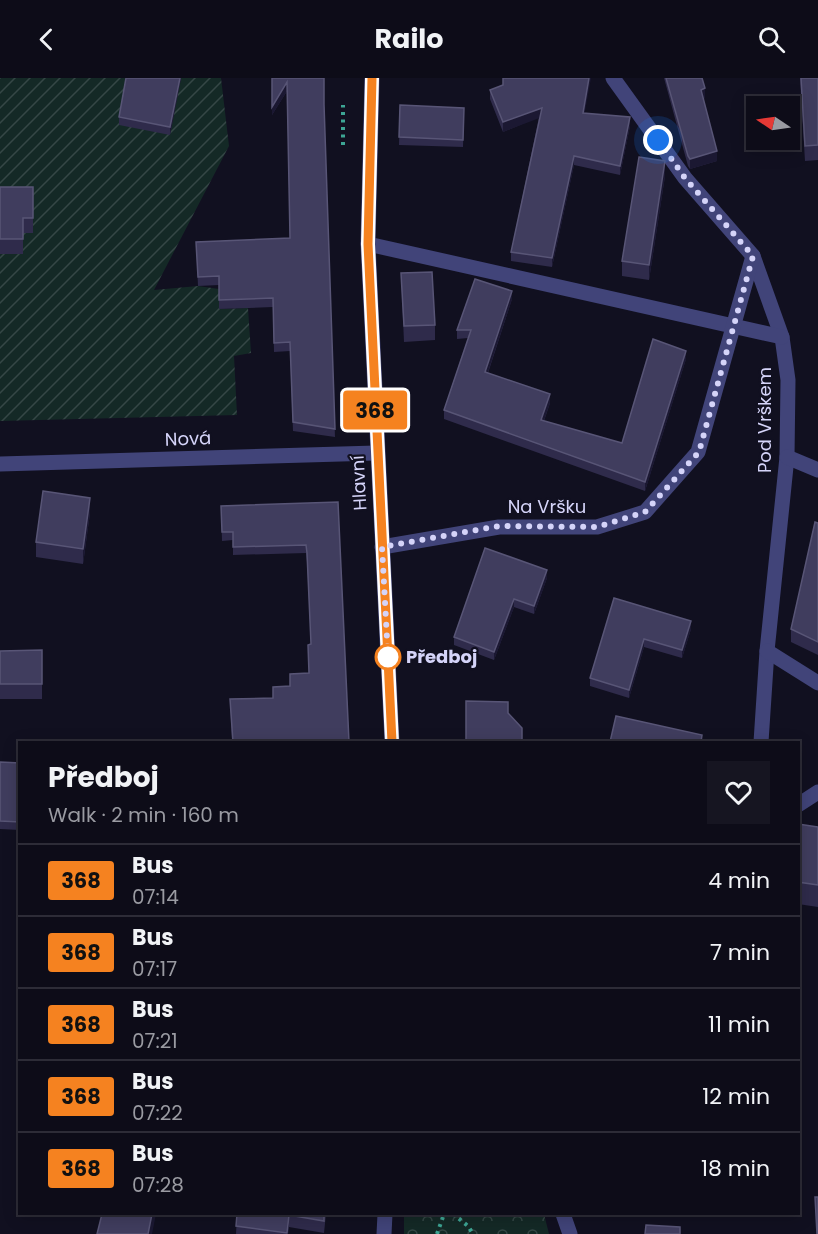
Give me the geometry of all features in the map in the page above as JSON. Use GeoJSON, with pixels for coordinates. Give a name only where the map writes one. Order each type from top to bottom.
{"type":"FeatureCollection","features":[{"type":"Feature","properties":{"kind":"street","name":"Hlavní"},"geometry":{"type":"LineString","coordinates":[[372,78],[368,244],[376,453],[392,741]]}},
{"type":"Feature","properties":{"kind":"street","name":"Pod Vrškem"},"geometry":{"type":"LineString","coordinates":[[614,78],[685,178],[753,256],[782,337],[788,380],[787,457],[767,651],[761,741]]}},
{"type":"Feature","properties":{"kind":"street"},"geometry":{"type":"LineString","coordinates":[[368,244],[782,337]]}},
{"type":"Feature","properties":{"kind":"street","name":"Na Vršku"},"geometry":{"type":"LineString","coordinates":[[382,547],[499,526],[597,527],[645,512],[699,452],[753,256]]}},
{"type":"Feature","properties":{"kind":"street","name":"Nová"},"geometry":{"type":"LineString","coordinates":[[0,464],[376,453]]}},
{"type":"Feature","properties":{"kind":"street"},"geometry":{"type":"LineString","coordinates":[[787,457],[818,470]]}},
{"type":"Feature","properties":{"kind":"street"},"geometry":{"type":"LineString","coordinates":[[767,651],[818,683]]}},
{"type":"Feature","properties":{"kind":"street"},"geometry":{"type":"LineString","coordinates":[[800,804],[818,792]]}},
{"type":"Feature","properties":{"kind":"street"},"geometry":{"type":"LineString","coordinates":[[384,1234],[385,1215]]}},
{"type":"Feature","properties":{"kind":"path"},"geometry":{"type":"LineString","coordinates":[[437,1234],[444,1215]]}},
{"type":"Feature","properties":{"kind":"path"},"geometry":{"type":"LineString","coordinates":[[454,1215],[468,1226],[473,1234]]}},
{"type":"Feature","properties":{"kind":"green space"},"geometry":{"type":"Polygon","coordinates":[[[0,78],[221,78],[229,146],[154,290],[198,286],[219,289],[219,309],[248,308],[251,353],[234,356],[237,415],[0,421],[0,78]]]}},
{"type":"Feature","properties":{"kind":"green space"},"geometry":{"type":"Polygon","coordinates":[[[404,1215],[544,1215],[549,1234],[404,1234],[404,1215]]]}},
{"type":"Feature","properties":{"kind":"building"},"geometry":{"type":"Polygon","coordinates":[[[126,78],[180,78],[170,127],[119,117],[126,78]]]}},
{"type":"Feature","properties":{"kind":"building"},"geometry":{"type":"Polygon","coordinates":[[[272,78],[324,78],[335,429],[293,422],[290,342],[274,343],[273,298],[219,300],[219,276],[198,277],[196,242],[290,238],[287,82],[272,107],[272,78]]]}},
{"type":"Feature","properties":{"kind":"building"},"geometry":{"type":"Polygon","coordinates":[[[503,78],[589,78],[583,113],[630,117],[620,166],[574,156],[552,258],[511,252],[542,108],[503,122],[490,90],[503,85],[503,78]]]}},
{"type":"Feature","properties":{"kind":"building"},"geometry":{"type":"Polygon","coordinates":[[[666,78],[702,78],[705,88],[701,90],[717,151],[690,159],[666,78]]]}},
{"type":"Feature","properties":{"kind":"building"},"geometry":{"type":"Polygon","coordinates":[[[801,78],[818,78],[818,145],[805,146],[801,78]]]}},
{"type":"Feature","properties":{"kind":"building"},"geometry":{"type":"Polygon","coordinates":[[[400,105],[464,108],[463,140],[399,137],[400,105]]]}},
{"type":"Feature","properties":{"kind":"building"},"geometry":{"type":"Polygon","coordinates":[[[639,157],[665,161],[649,265],[622,261],[639,157]]]}},
{"type":"Feature","properties":{"kind":"building"},"geometry":{"type":"Polygon","coordinates":[[[0,187],[33,187],[33,218],[23,218],[23,239],[0,239],[0,187]]]}},
{"type":"Feature","properties":{"kind":"building"},"geometry":{"type":"Polygon","coordinates":[[[432,272],[435,325],[404,326],[401,273],[432,272]]]}},
{"type":"Feature","properties":{"kind":"building"},"geometry":{"type":"Polygon","coordinates":[[[475,279],[512,291],[485,372],[550,394],[541,420],[622,443],[653,339],[686,351],[645,482],[444,410],[471,330],[457,330],[475,279]]]}},
{"type":"Feature","properties":{"kind":"building"},"geometry":{"type":"Polygon","coordinates":[[[43,491],[90,498],[83,549],[36,542],[43,491]]]}},
{"type":"Feature","properties":{"kind":"building"},"geometry":{"type":"Polygon","coordinates":[[[338,502],[349,741],[233,741],[230,699],[273,698],[273,687],[290,686],[290,674],[309,673],[308,645],[311,644],[307,553],[306,545],[233,547],[233,532],[222,532],[221,506],[338,502]]]}},
{"type":"Feature","properties":{"kind":"building"},"geometry":{"type":"Polygon","coordinates":[[[815,522],[818,523],[818,642],[791,629],[815,522]]]}},
{"type":"Feature","properties":{"kind":"building"},"geometry":{"type":"Polygon","coordinates":[[[485,548],[547,570],[534,606],[514,599],[494,652],[454,637],[485,548]]]}},
{"type":"Feature","properties":{"kind":"building"},"geometry":{"type":"Polygon","coordinates":[[[614,598],[691,621],[682,650],[644,639],[629,690],[590,678],[614,598]]]}},
{"type":"Feature","properties":{"kind":"building"},"geometry":{"type":"Polygon","coordinates":[[[42,650],[42,684],[0,684],[0,651],[42,650]]]}},
{"type":"Feature","properties":{"kind":"building"},"geometry":{"type":"Polygon","coordinates":[[[466,701],[508,702],[508,713],[522,728],[522,741],[466,741],[466,701]]]}},
{"type":"Feature","properties":{"kind":"building"},"geometry":{"type":"Polygon","coordinates":[[[616,716],[702,735],[701,741],[610,741],[616,716]]]}},
{"type":"Feature","properties":{"kind":"building"},"geometry":{"type":"Polygon","coordinates":[[[0,762],[18,763],[18,822],[0,821],[0,762]]]}},
{"type":"Feature","properties":{"kind":"building"},"geometry":{"type":"Polygon","coordinates":[[[800,824],[818,827],[818,885],[800,882],[800,824]]]}},
{"type":"Feature","properties":{"kind":"building"},"geometry":{"type":"Polygon","coordinates":[[[815,1197],[818,1197],[818,1234],[817,1234],[815,1197]]]}},
{"type":"Feature","properties":{"kind":"building"},"geometry":{"type":"Polygon","coordinates":[[[102,1215],[152,1215],[148,1234],[97,1234],[102,1215]]]}},
{"type":"Feature","properties":{"kind":"building"},"geometry":{"type":"Polygon","coordinates":[[[237,1215],[289,1215],[287,1233],[236,1226],[237,1215]]]}},
{"type":"Feature","properties":{"kind":"building"},"geometry":{"type":"Polygon","coordinates":[[[289,1215],[324,1215],[324,1221],[289,1215]]]}},
{"type":"Feature","properties":{"kind":"building"},"geometry":{"type":"Polygon","coordinates":[[[646,1225],[680,1227],[680,1234],[645,1234],[646,1225]]]}},
{"type":"Feature","properties":{"kind":"bus line","name":"368"},"geometry":{"type":"LineString","coordinates":[[372,78],[368,244],[376,453],[392,741]]}},
{"type":"Feature","properties":{"kind":"place","name":"Předboj"},"geometry":{"type":"Point","coordinates":[388,657]}},
{"type":"Feature","properties":{"kind":"route"},"geometry":{"type":"LineString","coordinates":[[388,657],[382,547],[499,526],[597,527],[645,512],[699,452],[753,256],[685,178],[658,140]]}}]}
